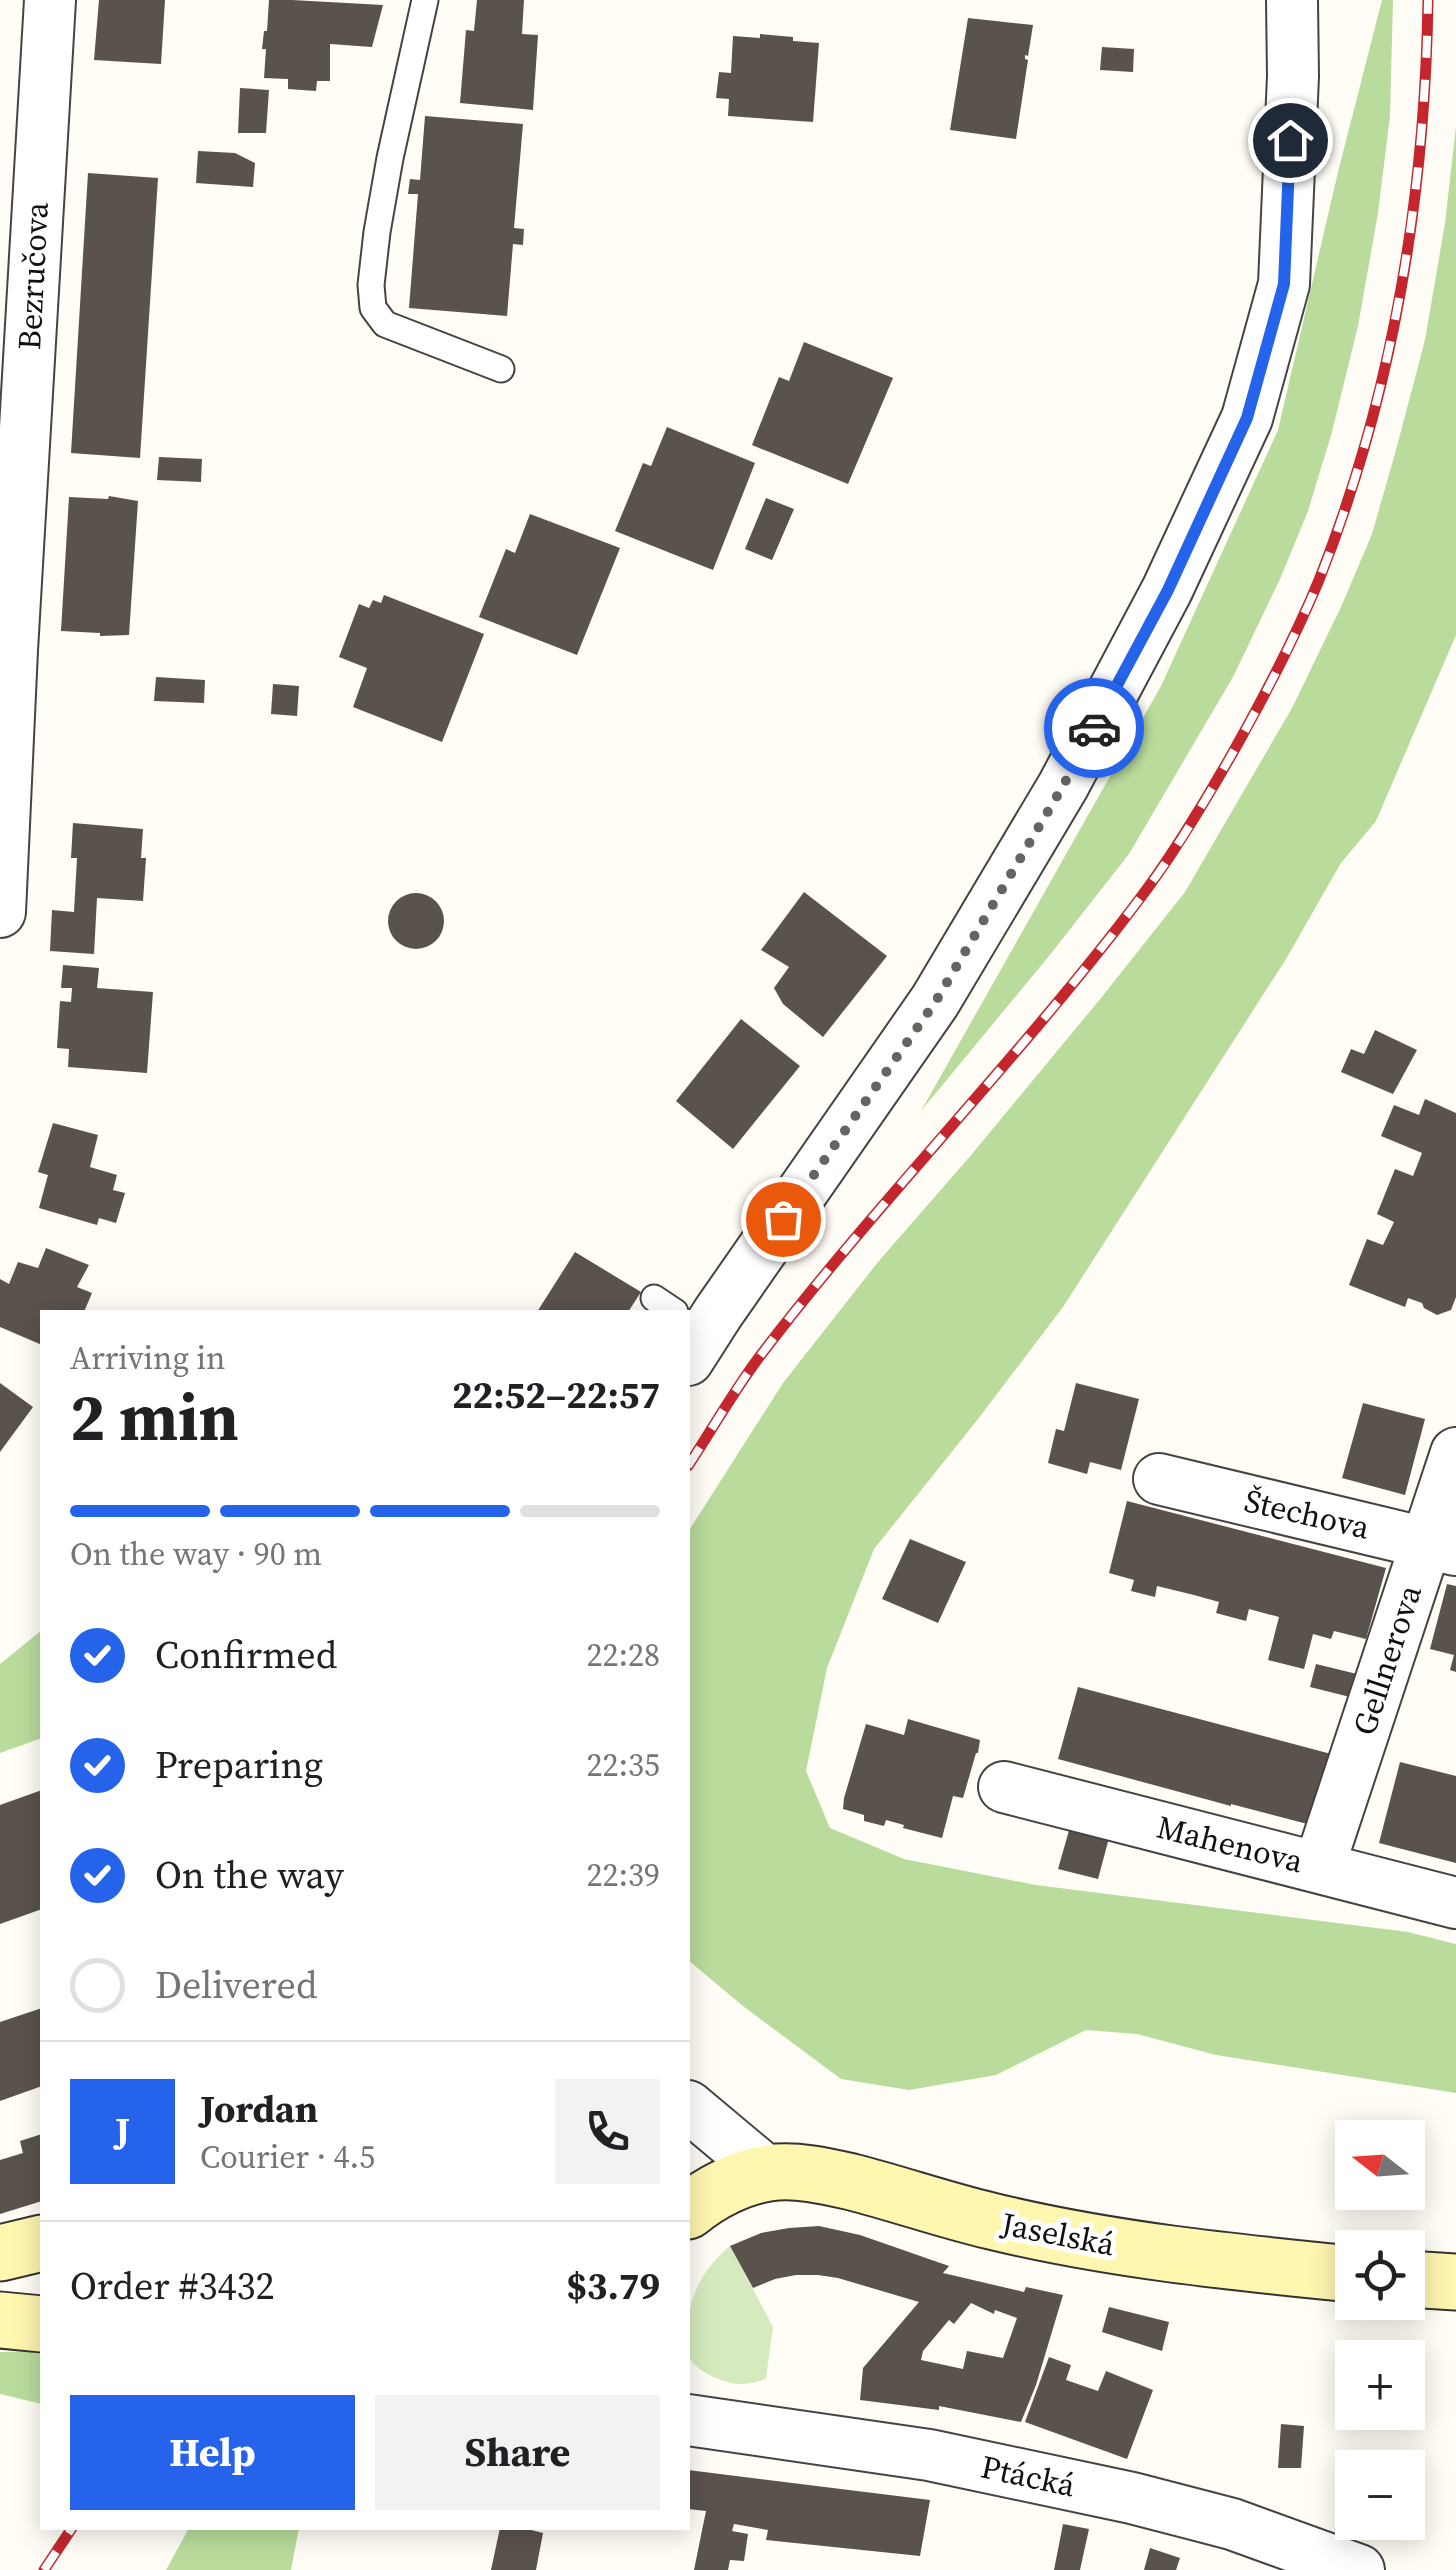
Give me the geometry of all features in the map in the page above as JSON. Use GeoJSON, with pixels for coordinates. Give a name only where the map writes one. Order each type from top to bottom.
{"type":"FeatureCollection","features":[{"type":"Feature","properties":{"kind":"street","name":"Bezručova"},"geometry":{"type":"LineString","coordinates":[[0,912],[6,650],[50,0]]}},
{"type":"Feature","properties":{"kind":"street"},"geometry":{"type":"LineString","coordinates":[[690,1315],[936,1001],[1063,786],[1168,590],[1247,418],[1284,284],[1292,0]]}},
{"type":"Feature","properties":{"kind":"street"},"geometry":{"type":"LineString","coordinates":[[1293,51],[1306,0]]}},
{"type":"Feature","properties":{"kind":"street","name":"Gellnerova"},"geometry":{"type":"LineString","coordinates":[[1320,1867],[1441,1546],[1456,1453]]}},
{"type":"Feature","properties":{"kind":"street","name":"Štechova"},"geometry":{"type":"LineString","coordinates":[[1158,1479],[1441,1546]]}},
{"type":"Feature","properties":{"kind":"street","name":"Mahenova"},"geometry":{"type":"LineString","coordinates":[[1004,1786],[1456,1902]]}},
{"type":"Feature","properties":{"kind":"street"},"geometry":{"type":"LineString","coordinates":[[690,2108],[768,2173]]}},
{"type":"Feature","properties":{"kind":"street","name":"Jaselská"},"geometry":{"type":"LineString","coordinates":[[690,2210],[718,2190],[768,2173],[796,2173],[830,2177],[992,2221],[1177,2256],[1335,2272]]}},
{"type":"Feature","properties":{"kind":"street"},"geometry":{"type":"LineString","coordinates":[[0,2252],[40,2243]]}},
{"type":"Feature","properties":{"kind":"street"},"geometry":{"type":"LineString","coordinates":[[1425,2281],[1456,2282]]}},
{"type":"Feature","properties":{"kind":"street"},"geometry":{"type":"LineString","coordinates":[[0,2320],[40,2324]]}},
{"type":"Feature","properties":{"kind":"street","name":"Ptácká"},"geometry":{"type":"LineString","coordinates":[[690,2420],[929,2455],[1132,2498],[1245,2528],[1360,2570]]}},
{"type":"Feature","properties":{"kind":"lane"},"geometry":{"type":"LineString","coordinates":[[425,0],[377,232],[371,285],[373,308],[385,324],[501,369]]}},
{"type":"Feature","properties":{"kind":"green space"},"geometry":{"type":"Polygon","coordinates":[[[1382,0],[1393,0],[1390,116],[1378,213],[1358,326],[1332,432],[1308,511],[1280,579],[1233,677],[1129,854],[921,1111],[1161,686],[1278,430],[1382,0]]]}},
{"type":"Feature","properties":{"kind":"green space"},"geometry":{"type":"Polygon","coordinates":[[[1456,126],[1456,635],[1376,821],[1341,863],[1286,959],[1063,1307],[874,1549],[827,1668],[806,1771],[830,1828],[904,1859],[1036,1885],[1408,1932],[1456,1944],[1456,2093],[1216,2055],[1137,2034],[1086,2030],[996,2075],[909,2090],[841,2079],[690,1962],[690,1529],[783,1383],[878,1262],[972,1154],[1185,892],[1292,708],[1372,534],[1425,340],[1445,223],[1456,126]]]}},
{"type":"Feature","properties":{"kind":"green space"},"geometry":{"type":"Polygon","coordinates":[[[40,1632],[40,1739],[0,1753],[0,1664],[40,1632]]]}},
{"type":"Feature","properties":{"kind":"green space"},"geometry":{"type":"Polygon","coordinates":[[[730,2246],[773,2327],[766,2379],[746,2384],[729,2382],[705,2372],[690,2358],[690,2308],[712,2264],[730,2246]]]}},
{"type":"Feature","properties":{"kind":"green space"},"geometry":{"type":"Polygon","coordinates":[[[40,2351],[40,2404],[0,2394],[0,2352],[40,2351]]]}},
{"type":"Feature","properties":{"kind":"green space"},"geometry":{"type":"Polygon","coordinates":[[[188,2530],[299,2530],[291,2570],[166,2570],[188,2530]]]}},
{"type":"Feature","properties":{"kind":"building"},"geometry":{"type":"Polygon","coordinates":[[[99,0],[165,0],[161,64],[94,60],[99,0]]]}},
{"type":"Feature","properties":{"kind":"building"},"geometry":{"type":"Polygon","coordinates":[[[269,0],[383,5],[372,47],[330,44],[330,81],[317,81],[316,91],[288,89],[288,79],[264,78],[266,49],[262,49],[269,0]]]}},
{"type":"Feature","properties":{"kind":"building"},"geometry":{"type":"Polygon","coordinates":[[[477,0],[524,0],[522,34],[538,35],[533,110],[460,103],[466,30],[474,31],[477,0]]]}},
{"type":"Feature","properties":{"kind":"building"},"geometry":{"type":"Polygon","coordinates":[[[968,18],[1033,25],[1028,56],[1025,55],[1028,60],[1016,139],[950,130],[968,18]]]}},
{"type":"Feature","properties":{"kind":"building"},"geometry":{"type":"Polygon","coordinates":[[[760,34],[819,43],[813,122],[728,116],[729,99],[716,98],[719,72],[731,73],[733,36],[760,38],[760,34]]]}},
{"type":"Feature","properties":{"kind":"building"},"geometry":{"type":"Polygon","coordinates":[[[1102,47],[1134,49],[1133,72],[1100,70],[1102,47]]]}},
{"type":"Feature","properties":{"kind":"building"},"geometry":{"type":"Polygon","coordinates":[[[240,88],[269,90],[266,133],[238,133],[240,88]]]}},
{"type":"Feature","properties":{"kind":"building"},"geometry":{"type":"Polygon","coordinates":[[[425,116],[523,124],[514,228],[524,229],[523,245],[513,244],[507,316],[409,308],[418,194],[408,194],[410,179],[420,180],[425,116]]]}},
{"type":"Feature","properties":{"kind":"building"},"geometry":{"type":"Polygon","coordinates":[[[198,151],[235,153],[255,163],[253,187],[196,183],[198,151]]]}},
{"type":"Feature","properties":{"kind":"building"},"geometry":{"type":"Polygon","coordinates":[[[88,173],[158,178],[140,458],[71,453],[88,173]]]}},
{"type":"Feature","properties":{"kind":"building"},"geometry":{"type":"Polygon","coordinates":[[[804,342],[893,378],[848,484],[752,445],[779,377],[789,381],[804,342]]]}},
{"type":"Feature","properties":{"kind":"building"},"geometry":{"type":"Polygon","coordinates":[[[667,427],[755,463],[713,570],[615,531],[643,463],[651,466],[667,427]]]}},
{"type":"Feature","properties":{"kind":"building"},"geometry":{"type":"Polygon","coordinates":[[[159,457],[202,459],[201,482],[157,480],[159,457]]]}},
{"type":"Feature","properties":{"kind":"building"},"geometry":{"type":"Polygon","coordinates":[[[109,496],[138,501],[129,635],[61,631],[69,497],[109,496]]]}},
{"type":"Feature","properties":{"kind":"building"},"geometry":{"type":"Polygon","coordinates":[[[766,498],[794,509],[772,560],[745,549],[766,498]]]}},
{"type":"Feature","properties":{"kind":"building"},"geometry":{"type":"Polygon","coordinates":[[[530,514],[620,548],[577,655],[479,617],[506,549],[515,553],[530,514]]]}},
{"type":"Feature","properties":{"kind":"building"},"geometry":{"type":"Polygon","coordinates":[[[384,595],[484,634],[442,742],[353,707],[367,668],[339,657],[359,604],[369,608],[373,600],[381,603],[384,595]]]}},
{"type":"Feature","properties":{"kind":"building"},"geometry":{"type":"Polygon","coordinates":[[[156,677],[205,680],[204,703],[154,701],[156,677]]]}},
{"type":"Feature","properties":{"kind":"building"},"geometry":{"type":"Polygon","coordinates":[[[273,684],[299,686],[297,716],[271,714],[273,684]]]}},
{"type":"Feature","properties":{"kind":"building"},"geometry":{"type":"Polygon","coordinates":[[[73,823],[143,829],[143,901],[97,898],[94,954],[50,951],[52,910],[74,912],[77,858],[71,858],[73,823]]]}},
{"type":"Feature","properties":{"kind":"building"},"geometry":{"type":"Polygon","coordinates":[[[804,892],[887,956],[823,1037],[783,1004],[774,988],[789,967],[761,950],[804,892]]]}},
{"type":"Feature","properties":{"kind":"building"},"geometry":{"type":"Polygon","coordinates":[[[416,893],[436,901],[444,921],[436,941],[416,949],[396,941],[388,921],[396,901],[416,893]]]}},
{"type":"Feature","properties":{"kind":"building"},"geometry":{"type":"Polygon","coordinates":[[[63,965],[99,968],[97,988],[153,992],[147,1073],[68,1067],[69,1049],[57,1048],[60,1001],[71,1002],[72,988],[61,988],[63,965]]]}},
{"type":"Feature","properties":{"kind":"building"},"geometry":{"type":"Polygon","coordinates":[[[741,1019],[800,1066],[733,1149],[676,1101],[741,1019]]]}},
{"type":"Feature","properties":{"kind":"building"},"geometry":{"type":"Polygon","coordinates":[[[1375,1030],[1417,1050],[1393,1094],[1341,1072],[1351,1049],[1364,1054],[1375,1030]]]}},
{"type":"Feature","properties":{"kind":"building"},"geometry":{"type":"Polygon","coordinates":[[[1425,1099],[1456,1113],[1456,1297],[1451,1310],[1437,1315],[1408,1298],[1405,1307],[1349,1285],[1367,1239],[1383,1245],[1394,1222],[1377,1214],[1395,1169],[1413,1176],[1422,1153],[1381,1136],[1394,1105],[1419,1115],[1425,1099]]]}},
{"type":"Feature","properties":{"kind":"building"},"geometry":{"type":"Polygon","coordinates":[[[53,1123],[98,1135],[90,1167],[117,1175],[113,1190],[125,1193],[116,1223],[99,1218],[97,1225],[39,1208],[48,1175],[38,1172],[53,1123]]]}},
{"type":"Feature","properties":{"kind":"building"},"geometry":{"type":"Polygon","coordinates":[[[46,1248],[89,1265],[77,1287],[92,1293],[85,1310],[40,1310],[40,1344],[0,1327],[0,1279],[9,1284],[18,1262],[38,1268],[46,1248]]]}},
{"type":"Feature","properties":{"kind":"building"},"geometry":{"type":"Polygon","coordinates":[[[575,1252],[641,1292],[629,1310],[538,1310],[575,1252]]]}},
{"type":"Feature","properties":{"kind":"building"},"geometry":{"type":"Polygon","coordinates":[[[0,1383],[33,1407],[0,1452],[0,1383]]]}},
{"type":"Feature","properties":{"kind":"building"},"geometry":{"type":"Polygon","coordinates":[[[1076,1383],[1139,1399],[1121,1470],[1090,1462],[1087,1474],[1048,1463],[1056,1429],[1064,1431],[1076,1383]]]}},
{"type":"Feature","properties":{"kind":"building"},"geometry":{"type":"Polygon","coordinates":[[[1363,1403],[1425,1419],[1405,1495],[1342,1478],[1363,1403]]]}},
{"type":"Feature","properties":{"kind":"building"},"geometry":{"type":"Polygon","coordinates":[[[1127,1501],[1386,1568],[1366,1639],[1334,1631],[1331,1639],[1313,1634],[1304,1669],[1268,1660],[1279,1617],[1249,1609],[1246,1621],[1216,1613],[1219,1602],[1194,1595],[1157,1586],[1155,1597],[1131,1591],[1134,1580],[1109,1573],[1127,1501]]]}},
{"type":"Feature","properties":{"kind":"building"},"geometry":{"type":"Polygon","coordinates":[[[910,1539],[966,1562],[938,1623],[882,1599],[910,1539]]]}},
{"type":"Feature","properties":{"kind":"building"},"geometry":{"type":"Polygon","coordinates":[[[1447,1584],[1456,1586],[1456,1672],[1450,1670],[1454,1655],[1430,1649],[1447,1584]]]}},
{"type":"Feature","properties":{"kind":"building"},"geometry":{"type":"Polygon","coordinates":[[[1316,1664],[1357,1674],[1350,1697],[1310,1687],[1316,1664]]]}},
{"type":"Feature","properties":{"kind":"building"},"geometry":{"type":"Polygon","coordinates":[[[1078,1687],[1335,1755],[1315,1826],[1058,1759],[1078,1687]]]}},
{"type":"Feature","properties":{"kind":"building"},"geometry":{"type":"Polygon","coordinates":[[[908,1719],[980,1740],[963,1798],[953,1796],[942,1838],[886,1820],[884,1826],[864,1821],[864,1815],[843,1809],[866,1724],[904,1735],[908,1719]]]}},
{"type":"Feature","properties":{"kind":"building"},"geometry":{"type":"Polygon","coordinates":[[[1400,1762],[1456,1776],[1456,1863],[1379,1843],[1400,1762]]]}},
{"type":"Feature","properties":{"kind":"building"},"geometry":{"type":"Polygon","coordinates":[[[40,1791],[40,1910],[0,1924],[0,1805],[40,1791]]]}},
{"type":"Feature","properties":{"kind":"building"},"geometry":{"type":"Polygon","coordinates":[[[1070,1827],[1109,1838],[1098,1879],[1058,1869],[1070,1827]]]}},
{"type":"Feature","properties":{"kind":"building"},"geometry":{"type":"Polygon","coordinates":[[[40,2009],[40,2087],[0,2101],[0,2022],[40,2009]]]}},
{"type":"Feature","properties":{"kind":"building"},"geometry":{"type":"Polygon","coordinates":[[[40,2135],[40,2202],[0,2214],[0,2160],[23,2153],[20,2141],[40,2135]]]}},
{"type":"Feature","properties":{"kind":"building"},"geometry":{"type":"Polygon","coordinates":[[[819,2226],[860,2235],[949,2266],[943,2273],[1024,2292],[1026,2287],[1063,2295],[1021,2422],[939,2406],[939,2410],[860,2400],[863,2368],[919,2302],[818,2275],[775,2279],[753,2288],[730,2246],[761,2233],[819,2226]],[[971,2303],[954,2324],[949,2320],[923,2351],[921,2360],[963,2369],[967,2351],[1003,2358],[1017,2318],[995,2310],[994,2314],[971,2303]]]}},
{"type":"Feature","properties":{"kind":"building"},"geometry":{"type":"Polygon","coordinates":[[[1109,2307],[1169,2322],[1162,2351],[1102,2332],[1109,2307]]]}},
{"type":"Feature","properties":{"kind":"building"},"geometry":{"type":"Polygon","coordinates":[[[1049,2357],[1071,2365],[1066,2380],[1098,2391],[1106,2371],[1153,2390],[1127,2459],[1025,2422],[1049,2357]]]}},
{"type":"Feature","properties":{"kind":"building"},"geometry":{"type":"Polygon","coordinates":[[[1281,2424],[1304,2426],[1301,2468],[1278,2468],[1281,2424]]]}},
{"type":"Feature","properties":{"kind":"building"},"geometry":{"type":"Polygon","coordinates":[[[690,2470],[930,2500],[920,2556],[766,2540],[768,2530],[734,2524],[732,2531],[748,2534],[744,2561],[730,2560],[728,2570],[694,2570],[706,2511],[690,2509],[690,2470]]]}},
{"type":"Feature","properties":{"kind":"building"},"geometry":{"type":"Polygon","coordinates":[[[1063,2524],[1089,2529],[1080,2570],[1054,2570],[1063,2524]]]}},
{"type":"Feature","properties":{"kind":"building"},"geometry":{"type":"Polygon","coordinates":[[[500,2530],[543,2533],[536,2570],[491,2570],[500,2530]]]}},
{"type":"Feature","properties":{"kind":"building"},"geometry":{"type":"Polygon","coordinates":[[[1150,2548],[1180,2558],[1176,2570],[1144,2570],[1150,2548]]]}},
{"type":"Feature","properties":{"kind":"railway"},"geometry":{"type":"LineString","coordinates":[[690,1463],[748,1373],[803,1301],[1141,897],[1200,809],[1278,668],[1319,580],[1345,510],[1385,368],[1400,295],[1420,148],[1428,0]]}},
{"type":"Feature","properties":{"kind":"railway"},"geometry":{"type":"LineString","coordinates":[[44,2570],[71,2530]]}},
{"type":"Feature","properties":{"kind":"way so far"},"geometry":{"type":"LineString","coordinates":[[783,1219],[936,1001],[1094,728]]}},
{"type":"Feature","properties":{"kind":"route"},"geometry":{"type":"LineString","coordinates":[[1094,728],[1168,590],[1247,418],[1284,284],[1290,140]]}}]}
